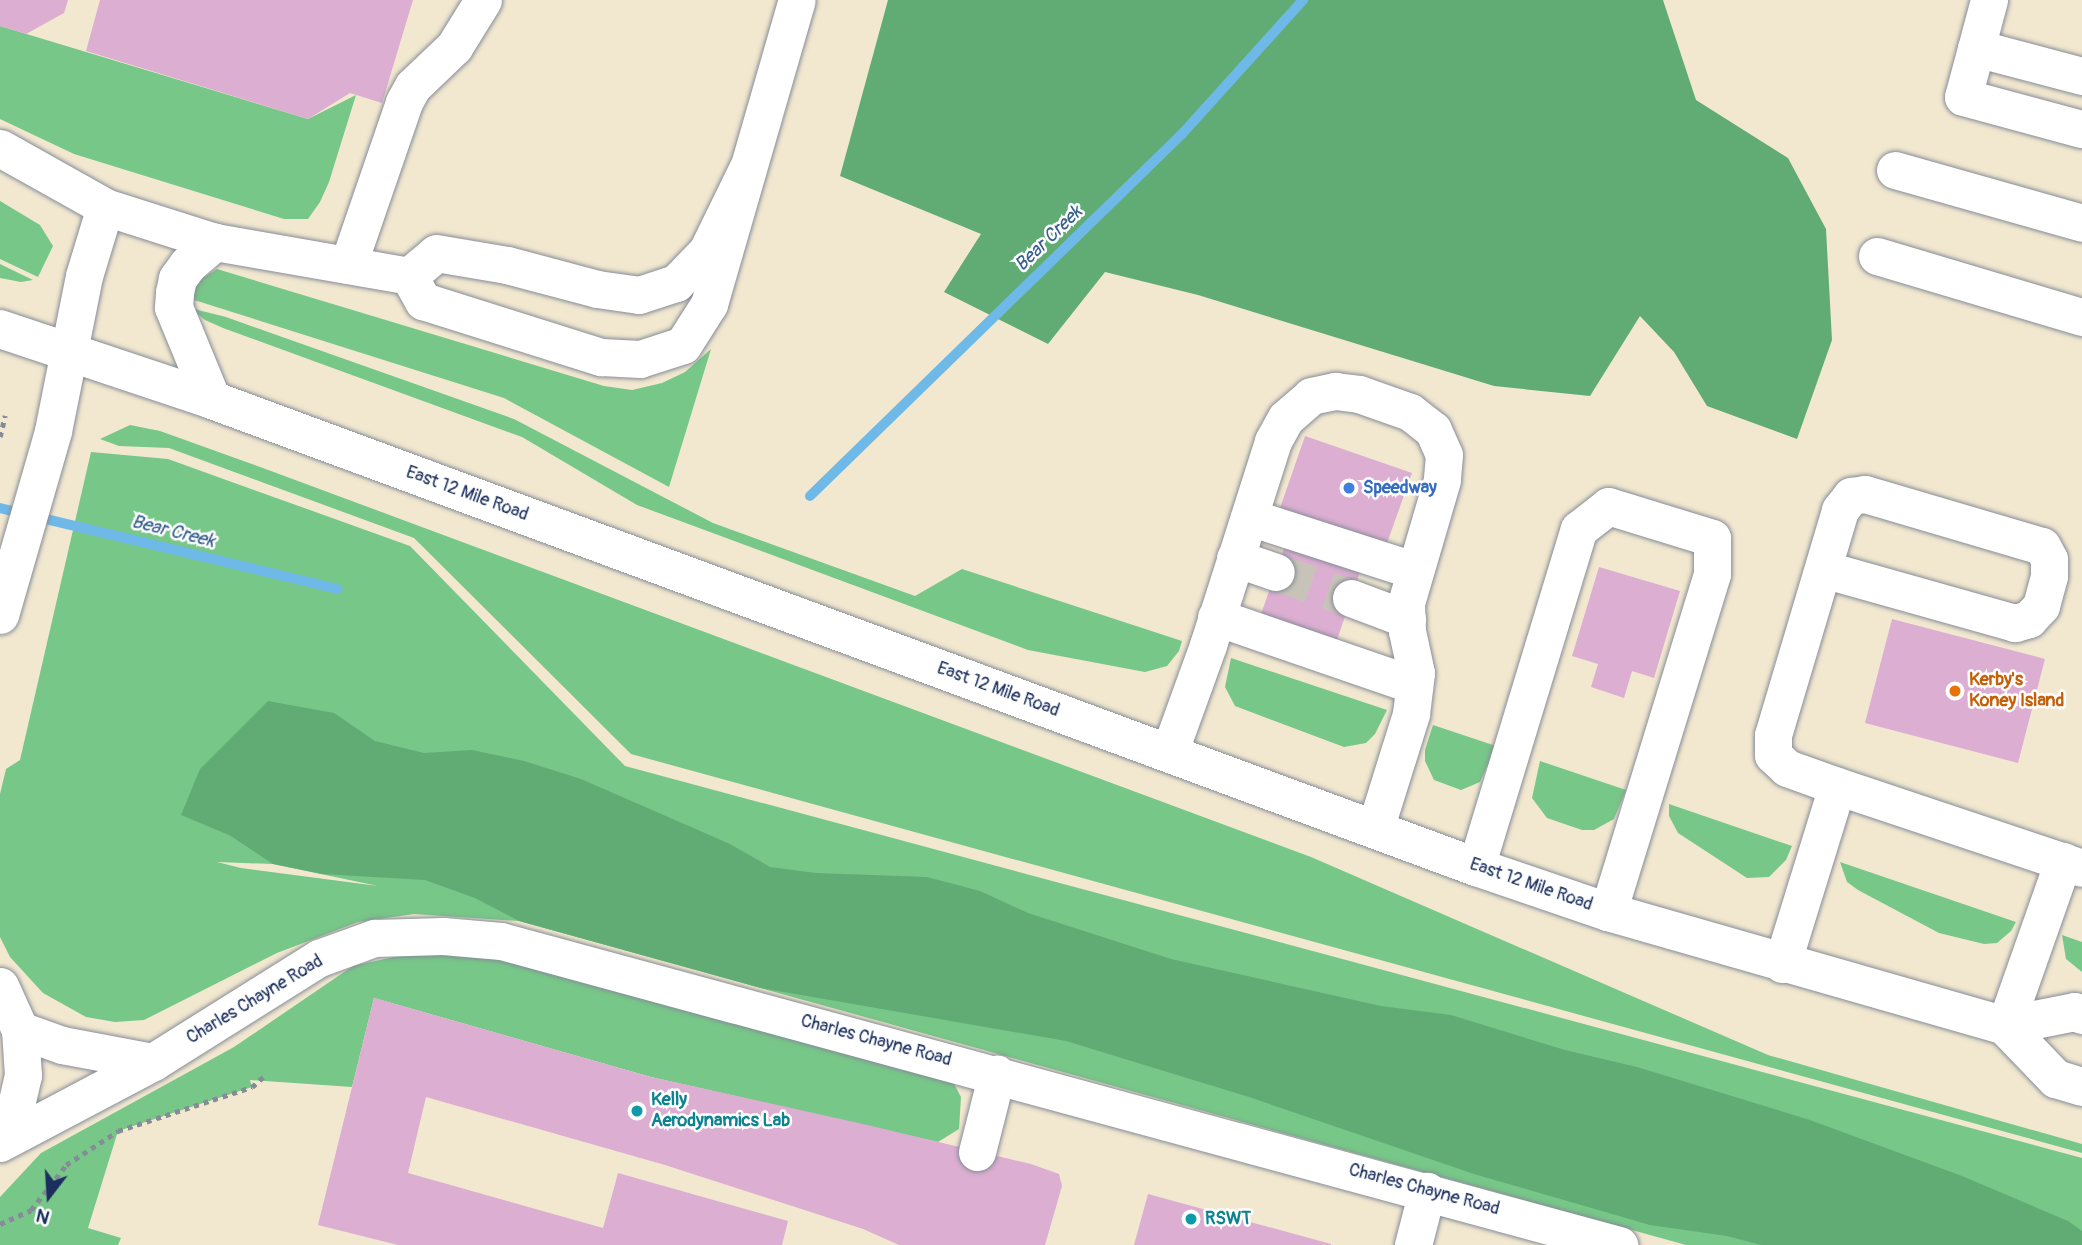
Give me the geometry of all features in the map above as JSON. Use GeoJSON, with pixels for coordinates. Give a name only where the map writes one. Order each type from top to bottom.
{"type":"FeatureCollection","features":[{"type":"Feature","properties":{"kind":"main road"},"geometry":{"type":"LineString","coordinates":[[212,400],[174,308],[174,301],[178,279],[215,242]]}},
{"type":"Feature","properties":{"kind":"main road","name":"East 12 Mile Road"},"geometry":{"type":"LineString","coordinates":[[0,329],[212,400],[1476,867],[1608,912],[2005,1026],[2075,1012],[2082,1014]]}},
{"type":"Feature","properties":{"kind":"main road"},"geometry":{"type":"LineString","coordinates":[[2005,1026],[2056,1079],[2082,1087]]}},
{"type":"Feature","properties":{"kind":"lane"},"geometry":{"type":"LineString","coordinates":[[348,265],[404,102],[413,86],[454,47],[483,0]]}},
{"type":"Feature","properties":{"kind":"lane"},"geometry":{"type":"LineString","coordinates":[[409,276],[423,301],[601,357],[640,359],[683,345],[709,304],[797,0]]}},
{"type":"Feature","properties":{"kind":"lane"},"geometry":{"type":"LineString","coordinates":[[1989,0],[1963,97],[2082,129]]}},
{"type":"Feature","properties":{"kind":"lane"},"geometry":{"type":"LineString","coordinates":[[1976,48],[2082,76]]}},
{"type":"Feature","properties":{"kind":"lane"},"geometry":{"type":"LineString","coordinates":[[0,148],[105,207],[215,242],[409,276]]}},
{"type":"Feature","properties":{"kind":"lane"},"geometry":{"type":"LineString","coordinates":[[409,276],[436,253],[507,265],[597,289],[639,295],[676,283],[707,251],[747,169]]}},
{"type":"Feature","properties":{"kind":"lane"},"geometry":{"type":"LineString","coordinates":[[1895,170],[2082,223]]}},
{"type":"Feature","properties":{"kind":"lane"},"geometry":{"type":"LineString","coordinates":[[3,605],[53,431],[84,276],[105,207]]}},
{"type":"Feature","properties":{"kind":"lane"},"geometry":{"type":"LineString","coordinates":[[1877,256],[2082,317]]}},
{"type":"Feature","properties":{"kind":"lane"},"geometry":{"type":"LineString","coordinates":[[1169,753],[1273,441],[1286,418],[1311,396],[1335,391],[1359,394],[1410,412],[1433,430],[1444,456],[1442,480],[1413,570],[1406,603],[1406,618],[1416,673],[1411,714],[1375,829]]}},
{"type":"Feature","properties":{"kind":"lane"},"geometry":{"type":"LineString","coordinates":[[1823,569],[2015,622],[2029,619],[2040,606],[2049,576],[2049,559],[2042,547],[1866,494],[1851,496],[1840,510],[1773,735],[1773,755],[1787,768],[2072,864],[2005,1026]]}},
{"type":"Feature","properties":{"kind":"lane"},"geometry":{"type":"LineString","coordinates":[[1476,867],[1579,529],[1608,506],[1712,538],[1712,575],[1608,912]]}},
{"type":"Feature","properties":{"kind":"lane"},"geometry":{"type":"LineString","coordinates":[[1248,517],[1413,570]]}},
{"type":"Feature","properties":{"kind":"lane"},"geometry":{"type":"LineString","coordinates":[[1235,558],[1276,572]]}},
{"type":"Feature","properties":{"kind":"lane"},"geometry":{"type":"LineString","coordinates":[[1351,598],[1406,618]]}},
{"type":"Feature","properties":{"kind":"lane"},"geometry":{"type":"LineString","coordinates":[[1216,617],[1414,685]]}},
{"type":"Feature","properties":{"kind":"lane"},"geometry":{"type":"LineString","coordinates":[[1782,964],[1837,786]]}},
{"type":"Feature","properties":{"kind":"lane","name":"Charles Chayne Road"},"geometry":{"type":"LineString","coordinates":[[0,1143],[153,1062],[319,958],[374,938],[443,936],[501,941],[1427,1191],[1551,1236],[1619,1245]]}},
{"type":"Feature","properties":{"kind":"lane"},"geometry":{"type":"LineString","coordinates":[[0,986],[20,1031],[23,1075],[18,1101],[0,1137]]}},
{"type":"Feature","properties":{"kind":"lane"},"geometry":{"type":"LineString","coordinates":[[20,1031],[62,1045],[153,1062]]}},
{"type":"Feature","properties":{"kind":"lane"},"geometry":{"type":"LineString","coordinates":[[977,1152],[997,1073]]}},
{"type":"Feature","properties":{"kind":"lane"},"geometry":{"type":"LineString","coordinates":[[1413,1245],[1427,1191]]}},
{"type":"Feature","properties":{"kind":"path"},"geometry":{"type":"LineString","coordinates":[[0,437],[5,416]]}},
{"type":"Feature","properties":{"kind":"path"},"geometry":{"type":"LineString","coordinates":[[0,1224],[31,1210],[66,1165],[118,1131],[252,1087],[264,1077]]}},
{"type":"Feature","properties":{"kind":"green space"},"geometry":{"type":"Polygon","coordinates":[[[888,0],[1663,0],[1696,100],[1788,158],[1826,229],[1832,340],[1797,439],[1707,406],[1674,352],[1640,316],[1590,396],[1494,386],[1198,295],[1105,272],[1048,344],[944,292],[981,234],[840,176],[888,0]]]}},
{"type":"Feature","properties":{"kind":"green space"},"geometry":{"type":"Polygon","coordinates":[[[0,26],[308,119],[356,95],[329,182],[320,202],[308,219],[284,219],[74,154],[0,119],[0,26]]]}},
{"type":"Feature","properties":{"kind":"green space"},"geometry":{"type":"Polygon","coordinates":[[[0,201],[40,225],[53,246],[38,277],[0,259],[0,201]]]}},
{"type":"Feature","properties":{"kind":"green space"},"geometry":{"type":"Polygon","coordinates":[[[0,264],[33,280],[21,282],[0,278],[0,264]]]}},
{"type":"Feature","properties":{"kind":"green space"},"geometry":{"type":"Polygon","coordinates":[[[217,269],[604,386],[632,390],[662,383],[685,372],[711,349],[669,487],[504,398],[191,299],[197,282],[217,269]]]}},
{"type":"Feature","properties":{"kind":"green space"},"geometry":{"type":"Polygon","coordinates":[[[190,308],[226,317],[514,419],[713,523],[915,596],[962,569],[1182,641],[1179,651],[1167,666],[1145,672],[1028,650],[637,505],[522,437],[223,328],[205,320],[190,308]]]}},
{"type":"Feature","properties":{"kind":"green space"},"geometry":{"type":"Polygon","coordinates":[[[130,425],[160,431],[271,471],[1311,857],[1768,1055],[2082,1144],[2082,1153],[631,754],[414,538],[169,448],[119,446],[100,439],[130,425]]]}},
{"type":"Feature","properties":{"kind":"green space"},"geometry":{"type":"Polygon","coordinates":[[[91,452],[168,459],[410,546],[625,766],[2082,1158],[2082,1245],[1686,1245],[519,921],[414,914],[358,922],[277,953],[144,1020],[115,1022],[86,1017],[43,993],[10,957],[0,937],[0,794],[6,769],[20,760],[91,452]],[[217,862],[241,868],[378,886],[273,864],[217,862]]]}},
{"type":"Feature","properties":{"kind":"green space"},"geometry":{"type":"Polygon","coordinates":[[[1231,658],[1387,710],[1375,734],[1366,743],[1344,747],[1235,706],[1225,687],[1231,658]]]}},
{"type":"Feature","properties":{"kind":"green space"},"geometry":{"type":"Polygon","coordinates":[[[268,701],[334,713],[375,741],[424,753],[472,750],[524,761],[581,779],[730,844],[770,867],[816,873],[927,877],[980,891],[1028,913],[1171,959],[1381,1006],[1451,1015],[1565,1050],[1637,1067],[1810,1120],[1962,1176],[2068,1221],[2082,1231],[2082,1245],[1761,1245],[1727,1236],[1650,1225],[1474,1174],[1249,1097],[1066,1041],[761,988],[519,921],[475,898],[425,880],[322,874],[273,864],[229,835],[181,815],[200,769],[268,701]]]}},
{"type":"Feature","properties":{"kind":"green space"},"geometry":{"type":"Polygon","coordinates":[[[1433,725],[1496,746],[1480,782],[1461,790],[1434,780],[1425,761],[1425,750],[1433,725]]]}},
{"type":"Feature","properties":{"kind":"green space"},"geometry":{"type":"Polygon","coordinates":[[[1540,761],[1626,790],[1614,819],[1594,830],[1582,830],[1547,818],[1532,798],[1540,761]]]}},
{"type":"Feature","properties":{"kind":"green space"},"geometry":{"type":"Polygon","coordinates":[[[1669,804],[1792,846],[1786,860],[1769,877],[1747,878],[1678,833],[1669,816],[1669,804]]]}},
{"type":"Feature","properties":{"kind":"green space"},"geometry":{"type":"Polygon","coordinates":[[[1840,862],[2016,922],[2011,931],[1997,943],[1984,944],[1939,933],[1858,890],[1847,882],[1840,862]]]}},
{"type":"Feature","properties":{"kind":"green space"},"geometry":{"type":"Polygon","coordinates":[[[2062,935],[2082,942],[2082,972],[2066,959],[2062,935]]]}},
{"type":"Feature","properties":{"kind":"green space"},"geometry":{"type":"Polygon","coordinates":[[[483,952],[953,1082],[961,1097],[959,1129],[938,1142],[651,1077],[374,998],[352,1087],[250,1080],[252,1087],[118,1131],[88,1228],[121,1238],[118,1245],[0,1245],[0,1197],[41,1153],[234,1047],[353,966],[407,954],[483,952]]]}},
{"type":"Feature","properties":{"kind":"building"},"geometry":{"type":"Polygon","coordinates":[[[0,0],[68,0],[64,13],[26,34],[0,26],[0,0]]]}},
{"type":"Feature","properties":{"kind":"building"},"geometry":{"type":"Polygon","coordinates":[[[100,0],[413,0],[382,103],[350,93],[308,119],[86,51],[100,0]]]}},
{"type":"Feature","properties":{"kind":"building"},"geometry":{"type":"Polygon","coordinates":[[[1305,436],[1412,473],[1386,546],[1280,508],[1305,436]]]}},
{"type":"Feature","properties":{"kind":"building"},"geometry":{"type":"Polygon","coordinates":[[[1288,537],[1363,563],[1336,643],[1260,617],[1288,537]]]}},
{"type":"Feature","properties":{"kind":"building"},"geometry":{"type":"Polygon","coordinates":[[[1599,567],[1680,591],[1654,678],[1632,671],[1624,698],[1591,687],[1598,664],[1572,656],[1599,567]]]}},
{"type":"Feature","properties":{"kind":"building","name":"Kerby's Koney Island"},"geometry":{"type":"Polygon","coordinates":[[[1892,619],[2045,659],[2018,763],[1865,723],[1892,619]]]}},
{"type":"Feature","properties":{"kind":"building","name":"Kelly Aerodynamics Lab"},"geometry":{"type":"Polygon","coordinates":[[[374,998],[651,1077],[863,1124],[1031,1164],[1059,1174],[1062,1186],[1045,1245],[899,1245],[863,1229],[665,1165],[426,1097],[408,1173],[603,1228],[618,1173],[788,1221],[782,1245],[398,1245],[318,1225],[374,998]]]}},
{"type":"Feature","properties":{"kind":"building","name":"RSWT"},"geometry":{"type":"Polygon","coordinates":[[[1148,1194],[1331,1244],[1331,1245],[1134,1245],[1148,1194]]]}},
{"type":"Feature","properties":{"kind":"waterway","name":"Bear Creek"},"geometry":{"type":"LineString","coordinates":[[810,496],[1182,134],[1303,0]]}},
{"type":"Feature","properties":{"kind":"waterway","name":"Bear Creek"},"geometry":{"type":"LineString","coordinates":[[0,508],[337,589]]}},
{"type":"Feature","properties":{"kind":"tunnel"},"geometry":{"type":"LineString","coordinates":[[1276,572],[1351,598]]}},
{"type":"Feature","properties":{"kind":"place","name":"Speedway"},"geometry":{"type":"Point","coordinates":[1349,488]}},
{"type":"Feature","properties":{"kind":"place","name":"Kerby's Koney Island"},"geometry":{"type":"Point","coordinates":[1955,691]}},
{"type":"Feature","properties":{"kind":"place","name":"Kelly Aerodynamics Lab"},"geometry":{"type":"Point","coordinates":[637,1111]}},
{"type":"Feature","properties":{"kind":"place","name":"RSWT"},"geometry":{"type":"Point","coordinates":[1191,1219]}}]}
